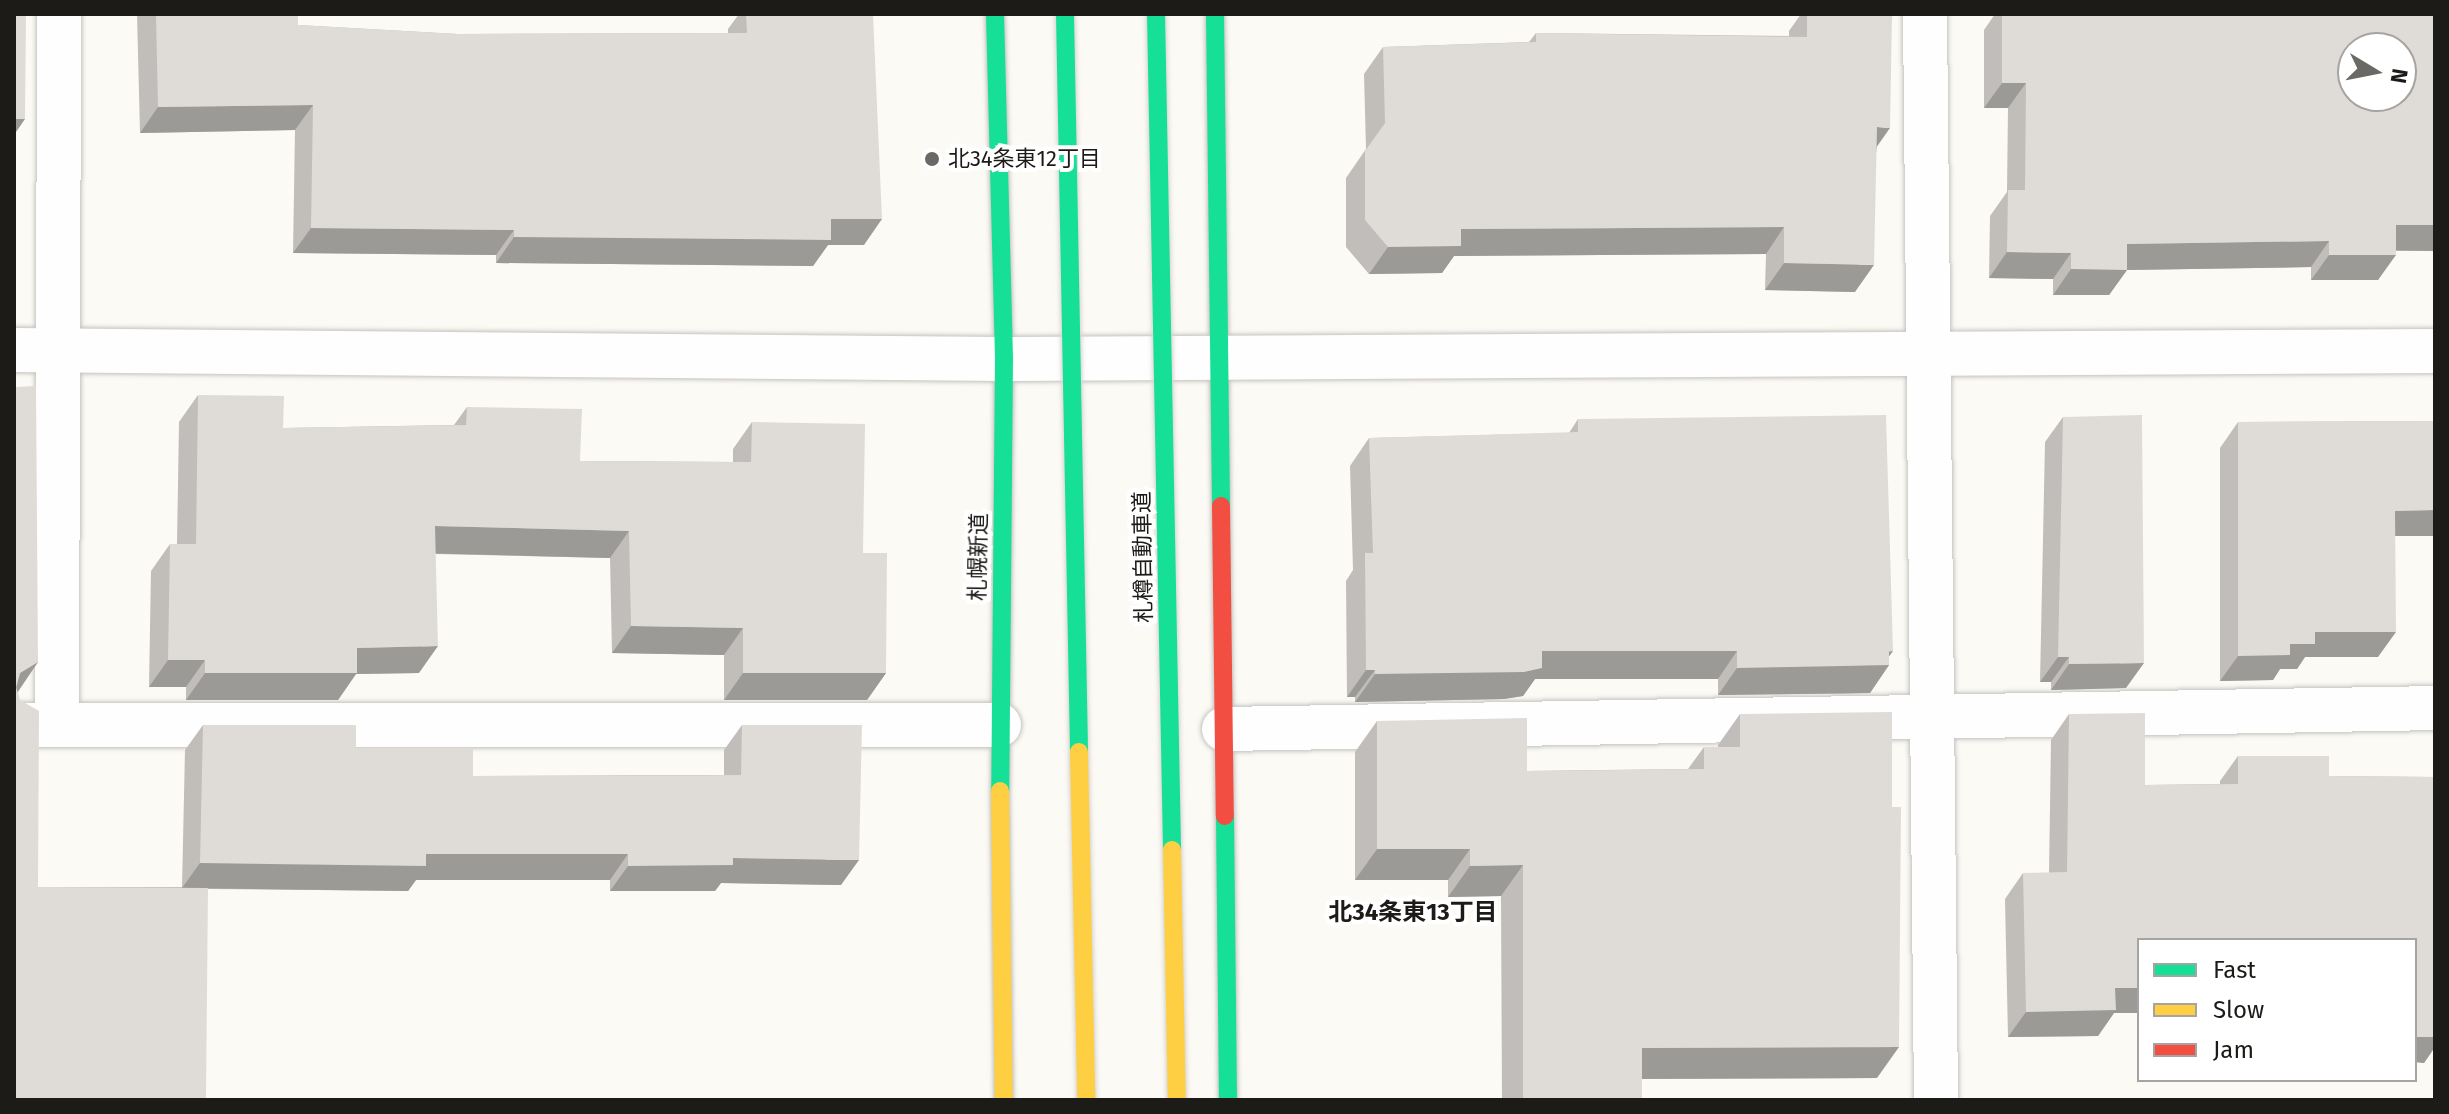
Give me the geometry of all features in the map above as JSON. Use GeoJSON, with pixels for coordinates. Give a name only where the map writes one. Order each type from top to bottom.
{"type":"FeatureCollection","features":[{"type":"Feature","properties":{"kind":"highway","name":"札幌新道"},"geometry":{"type":"LineString","coordinates":[[995,14],[1004,359],[999,725],[1004,1100]]}},
{"type":"Feature","properties":{"kind":"highway"},"geometry":{"type":"LineString","coordinates":[[1065,14],[1086,1100]]}},
{"type":"Feature","properties":{"kind":"highway","name":"札樽自動車道"},"geometry":{"type":"LineString","coordinates":[[1156,14],[1177,1100]]}},
{"type":"Feature","properties":{"kind":"highway"},"geometry":{"type":"LineString","coordinates":[[1215,14],[1228,1100]]}},
{"type":"Feature","properties":{"kind":"street"},"geometry":{"type":"LineString","coordinates":[[57,725],[59,14]]}},
{"type":"Feature","properties":{"kind":"street"},"geometry":{"type":"LineString","coordinates":[[1925,14],[1936,1100]]}},
{"type":"Feature","properties":{"kind":"street"},"geometry":{"type":"LineString","coordinates":[[14,350],[1004,359],[1220,355],[2435,351]]}},
{"type":"Feature","properties":{"kind":"street"},"geometry":{"type":"LineString","coordinates":[[1224,729],[1932,714],[2435,708]]}},
{"type":"Feature","properties":{"kind":"street"},"geometry":{"type":"LineString","coordinates":[[14,725],[999,725]]}},
{"type":"Feature","properties":{"kind":"building"},"geometry":{"type":"Polygon","coordinates":[[[14,14],[26,14],[25,119],[14,119],[14,14]]]}},
{"type":"Feature","properties":{"kind":"building"},"geometry":{"type":"Polygon","coordinates":[[[156,14],[298,14],[298,25],[458,34],[747,33],[746,14],[873,14],[882,219],[831,219],[831,240],[514,237],[514,230],[311,228],[313,105],[158,107],[156,14]]]}},
{"type":"Feature","properties":{"kind":"building"},"geometry":{"type":"Polygon","coordinates":[[[1807,14],[1892,14],[1890,128],[1877,127],[1874,265],[1784,263],[1784,227],[1461,229],[1461,246],[1388,247],[1365,220],[1365,151],[1385,123],[1383,47],[1536,42],[1536,33],[1807,37],[1807,14]]]}},
{"type":"Feature","properties":{"kind":"building"},"geometry":{"type":"Polygon","coordinates":[[[2002,14],[2435,14],[2435,225],[2396,225],[2396,255],[2329,255],[2329,241],[2127,244],[2127,270],[2071,269],[2071,253],[2007,252],[2008,190],[2025,190],[2026,83],[2002,83],[2002,14]]]}},
{"type":"Feature","properties":{"kind":"building"},"geometry":{"type":"Polygon","coordinates":[[[36,386],[38,662],[20,673],[16,687],[20,700],[39,711],[38,887],[208,888],[206,1100],[14,1100],[14,387],[36,386]]]}},
{"type":"Feature","properties":{"kind":"building"},"geometry":{"type":"Polygon","coordinates":[[[198,395],[284,396],[283,428],[466,425],[467,407],[582,409],[580,461],[751,462],[752,422],[865,424],[863,553],[887,553],[886,673],[743,673],[743,628],[631,626],[629,531],[435,526],[438,646],[357,648],[357,673],[205,673],[205,660],[168,660],[170,544],[196,544],[198,395]]]}},
{"type":"Feature","properties":{"kind":"building"},"geometry":{"type":"Polygon","coordinates":[[[1886,415],[1893,651],[1889,651],[1889,665],[1737,668],[1737,651],[1542,651],[1542,668],[1524,672],[1375,674],[1375,670],[1366,670],[1365,553],[1373,553],[1369,438],[1578,432],[1578,419],[1886,415]]]}},
{"type":"Feature","properties":{"kind":"building"},"geometry":{"type":"Polygon","coordinates":[[[2142,415],[2144,663],[2069,664],[2069,657],[2058,657],[2063,417],[2142,415]]]}},
{"type":"Feature","properties":{"kind":"building"},"geometry":{"type":"Polygon","coordinates":[[[2435,421],[2435,510],[2395,511],[2396,632],[2315,632],[2315,644],[2290,644],[2290,655],[2238,656],[2238,422],[2435,421]]]}},
{"type":"Feature","properties":{"kind":"building"},"geometry":{"type":"Polygon","coordinates":[[[1892,712],[1892,807],[1901,807],[1899,1047],[1642,1048],[1642,1100],[1523,1100],[1523,865],[1470,866],[1470,849],[1377,849],[1377,721],[1527,718],[1527,771],[1704,769],[1704,747],[1740,747],[1740,714],[1892,712]]]}},
{"type":"Feature","properties":{"kind":"building"},"geometry":{"type":"Polygon","coordinates":[[[2145,713],[2145,785],[2238,784],[2238,756],[2329,756],[2329,776],[2435,777],[2435,1037],[2417,1037],[2417,938],[2137,938],[2137,988],[2115,988],[2116,1010],[2026,1012],[2023,873],[2067,872],[2069,714],[2145,713]]]}},
{"type":"Feature","properties":{"kind":"building"},"geometry":{"type":"Polygon","coordinates":[[[203,725],[356,725],[356,749],[473,749],[473,776],[627,776],[741,775],[742,725],[862,725],[859,860],[733,858],[733,865],[628,866],[628,854],[426,854],[426,866],[200,863],[203,725]]]}},
{"type":"Feature","properties":{"kind":"traffic: fast"},"geometry":{"type":"LineString","coordinates":[[995,14],[1004,359],[1000,791]]}},
{"type":"Feature","properties":{"kind":"traffic: fast"},"geometry":{"type":"LineString","coordinates":[[1065,14],[1079,752]]}},
{"type":"Feature","properties":{"kind":"traffic: fast"},"geometry":{"type":"LineString","coordinates":[[1156,14],[1172,850]]}},
{"type":"Feature","properties":{"kind":"traffic: fast"},"geometry":{"type":"LineString","coordinates":[[1215,14],[1221,506]]}},
{"type":"Feature","properties":{"kind":"traffic: fast"},"geometry":{"type":"LineString","coordinates":[[1225,816],[1228,1100]]}},
{"type":"Feature","properties":{"kind":"traffic: slow"},"geometry":{"type":"LineString","coordinates":[[1079,752],[1086,1100]]}},
{"type":"Feature","properties":{"kind":"traffic: slow"},"geometry":{"type":"LineString","coordinates":[[1000,791],[1004,1100]]}},
{"type":"Feature","properties":{"kind":"traffic: slow"},"geometry":{"type":"LineString","coordinates":[[1172,850],[1177,1100]]}},
{"type":"Feature","properties":{"kind":"traffic: jam"},"geometry":{"type":"LineString","coordinates":[[1221,506],[1225,816]]}},
{"type":"Feature","properties":{"kind":"place","name":"北34条東12丁目"},"geometry":{"type":"Point","coordinates":[932,159]}},
{"type":"Feature","properties":{"kind":"district","name":"北34条東13丁目"},"geometry":{"type":"Point","coordinates":[1413,913]}}]}
